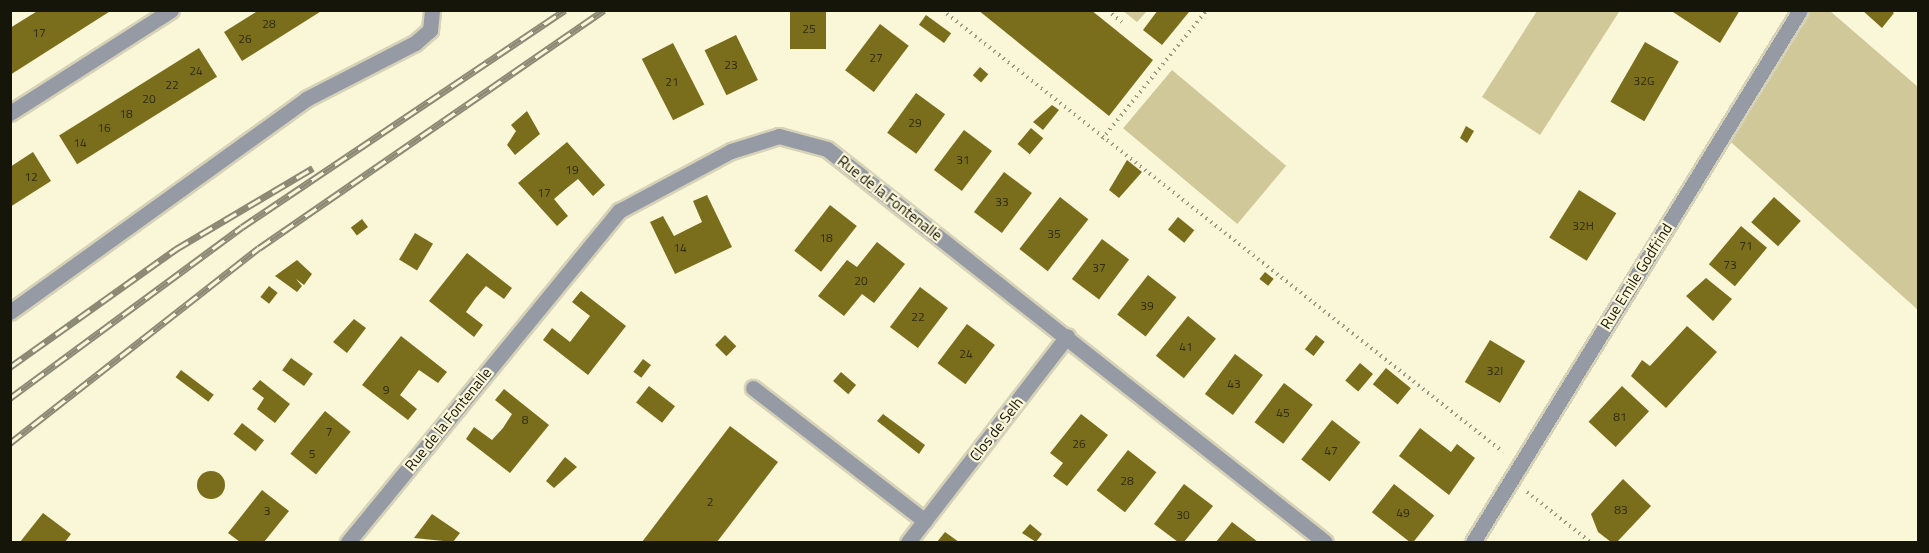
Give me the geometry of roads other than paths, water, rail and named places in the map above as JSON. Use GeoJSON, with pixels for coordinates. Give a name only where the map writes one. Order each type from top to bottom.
{"type":"FeatureCollection","features":[{"type":"Feature","properties":{"kind":"street"},"geometry":{"type":"LineString","coordinates":[[10,113],[171,10]]}},
{"type":"Feature","properties":{"kind":"street"},"geometry":{"type":"LineString","coordinates":[[10,312],[306,99],[415,43],[430,30],[432,10]]}},
{"type":"Feature","properties":{"kind":"street","name":"Rue Emile Godfrind"},"geometry":{"type":"LineString","coordinates":[[1473,543],[1800,10]]}},
{"type":"Feature","properties":{"kind":"street","name":"Rue de la Fontenalle"},"geometry":{"type":"LineString","coordinates":[[348,543],[619,211],[732,151],[778,136],[827,149],[1067,336],[1324,543]]}},
{"type":"Feature","properties":{"kind":"street","name":"Clos de Selh"},"geometry":{"type":"LineString","coordinates":[[908,543],[1067,336]]}},
{"type":"Feature","properties":{"kind":"street"},"geometry":{"type":"LineString","coordinates":[[753,388],[925,521]]}},
{"type":"Feature","properties":{"kind":"railway"},"geometry":{"type":"LineString","coordinates":[[10,398],[242,227],[565,10]]}},
{"type":"Feature","properties":{"kind":"railway"},"geometry":{"type":"LineString","coordinates":[[10,443],[259,248],[604,10]]}},
{"type":"Feature","properties":{"kind":"railway"},"geometry":{"type":"LineString","coordinates":[[10,367],[176,249],[313,168]]}}]}
